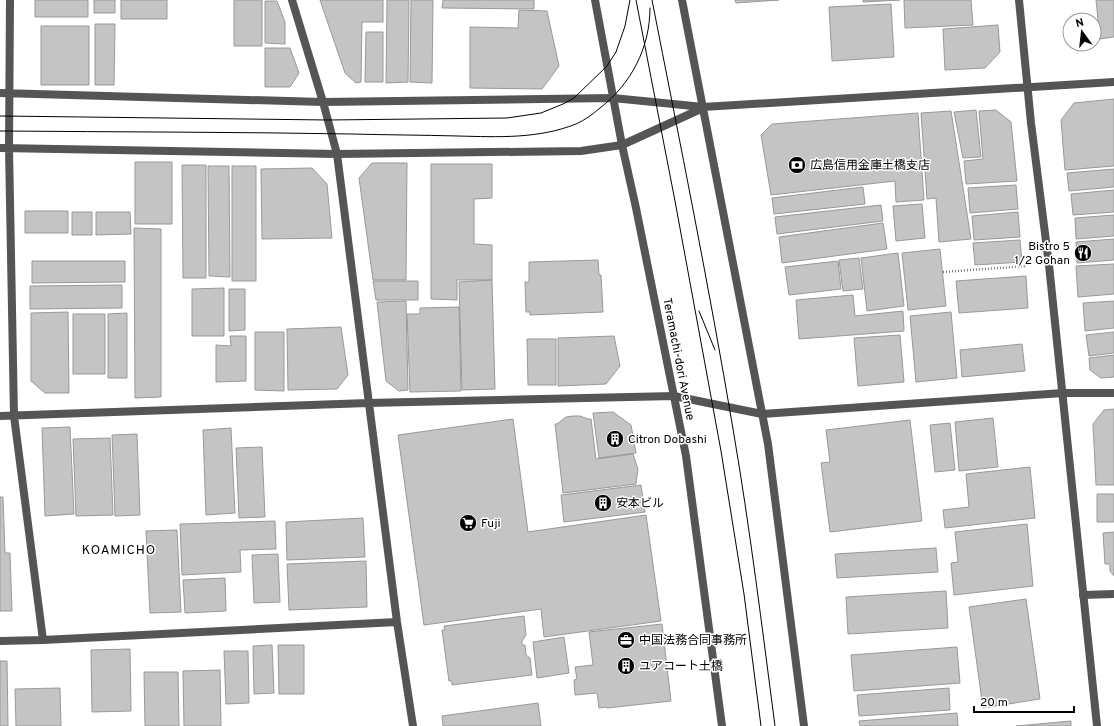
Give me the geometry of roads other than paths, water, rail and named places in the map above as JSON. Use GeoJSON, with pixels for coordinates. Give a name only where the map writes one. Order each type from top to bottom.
{"type":"FeatureCollection","features":[{"type":"Feature","properties":{"kind":"street"},"geometry":{"type":"LineString","coordinates":[[10,0],[9,148],[14,416],[43,640]]}},
{"type":"Feature","properties":{"kind":"street"},"geometry":{"type":"LineString","coordinates":[[292,0],[337,154],[397,622],[413,726]]}},
{"type":"Feature","properties":{"kind":"street","name":"Teramachi-dori Avenue"},"geometry":{"type":"LineString","coordinates":[[595,0],[622,144],[686,456],[722,726]]}},
{"type":"Feature","properties":{"kind":"street"},"geometry":{"type":"LineString","coordinates":[[682,0],[768,444],[804,726]]}},
{"type":"Feature","properties":{"kind":"street"},"geometry":{"type":"LineString","coordinates":[[1019,0],[1031,123],[1063,393],[1097,726]]}},
{"type":"Feature","properties":{"kind":"street"},"geometry":{"type":"LineString","coordinates":[[0,93],[323,102],[614,98],[703,107],[1114,82]]}},
{"type":"Feature","properties":{"kind":"street"},"geometry":{"type":"LineString","coordinates":[[0,148],[337,154],[581,152],[622,144],[703,107]]}},
{"type":"Feature","properties":{"kind":"street"},"geometry":{"type":"LineString","coordinates":[[0,416],[368,403],[674,396],[762,414],[1063,393],[1114,393]]}},
{"type":"Feature","properties":{"kind":"street"},"geometry":{"type":"LineString","coordinates":[[1083,594],[1114,594]]}},
{"type":"Feature","properties":{"kind":"street"},"geometry":{"type":"LineString","coordinates":[[0,641],[397,622]]}},
{"type":"Feature","properties":{"kind":"tram line"},"geometry":{"type":"LineString","coordinates":[[0,116],[328,120],[507,118],[541,113],[574,98],[607,66],[616,52],[625,26],[630,0]]}},
{"type":"Feature","properties":{"kind":"tram line"},"geometry":{"type":"LineString","coordinates":[[636,0],[721,451],[744,594],[761,726]]}},
{"type":"Feature","properties":{"kind":"tram line"},"geometry":{"type":"LineString","coordinates":[[652,0],[724,375],[750,540],[775,726]]}},
{"type":"Feature","properties":{"kind":"tram line"},"geometry":{"type":"LineString","coordinates":[[0,131],[308,133],[488,137],[533,135],[562,129],[583,121],[592,115],[621,88],[637,64],[642,51],[647,37],[650,8]]}},
{"type":"Feature","properties":{"kind":"tram line"},"geometry":{"type":"LineString","coordinates":[[699,311],[715,350]]}},
{"type":"Feature","properties":{"kind":"place","name":"広島信用金庫土橋支店"},"geometry":{"type":"Point","coordinates":[797,165]}},
{"type":"Feature","properties":{"kind":"place","name":"Bistro 5 1/2 Gohan"},"geometry":{"type":"Point","coordinates":[1083,253]}},
{"type":"Feature","properties":{"kind":"place","name":"Citron Dobashi"},"geometry":{"type":"Point","coordinates":[615,439]}},
{"type":"Feature","properties":{"kind":"place","name":"安本ビル"},"geometry":{"type":"Point","coordinates":[603,503]}},
{"type":"Feature","properties":{"kind":"place","name":"Fuji"},"geometry":{"type":"Point","coordinates":[468,523]}},
{"type":"Feature","properties":{"kind":"place","name":"中国法務合同事務所"},"geometry":{"type":"Point","coordinates":[626,640]}},
{"type":"Feature","properties":{"kind":"place","name":"ユアコート土橋"},"geometry":{"type":"Point","coordinates":[626,666]}},
{"type":"Feature","properties":{"kind":"district","name":"KOAMICHO"},"geometry":{"type":"Point","coordinates":[119,549]}}]}
